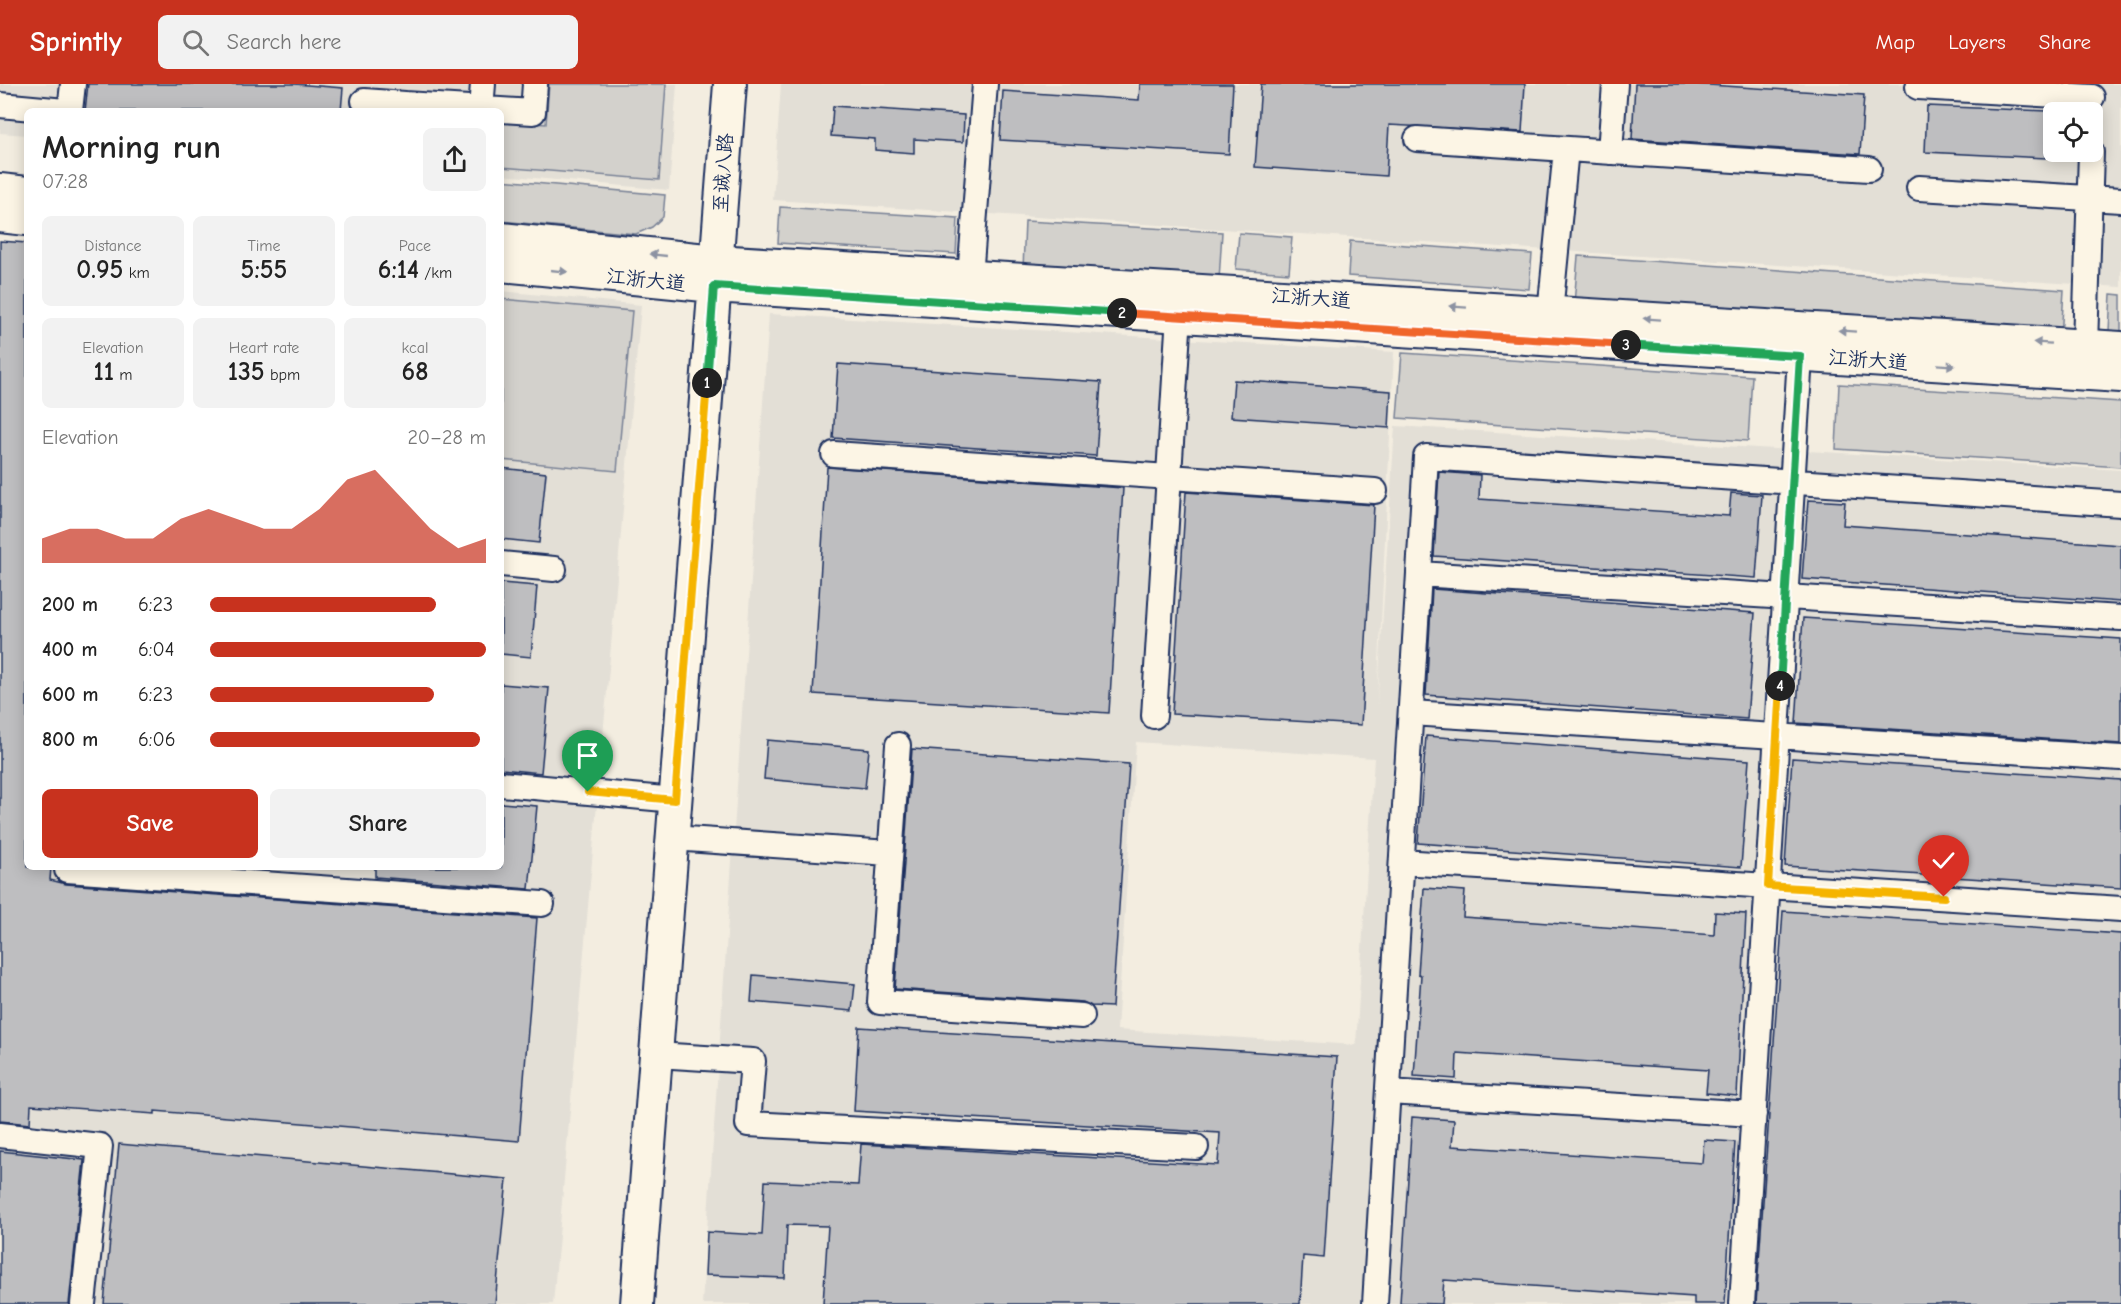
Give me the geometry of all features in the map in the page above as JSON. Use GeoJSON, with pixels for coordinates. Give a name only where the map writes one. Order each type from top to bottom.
{"type":"FeatureCollection","features":[{"type":"Feature","properties":{"kind":"main road","name":"至诚八路"},"geometry":{"type":"LineString","coordinates":[[637,1304],[729,84]]}},
{"type":"Feature","properties":{"kind":"main road"},"geometry":{"type":"LineString","coordinates":[[0,190],[24,193]]}},
{"type":"Feature","properties":{"kind":"main road"},"geometry":{"type":"LineString","coordinates":[[0,216],[24,219]]}},
{"type":"Feature","properties":{"kind":"main road","name":"江浙大道"},"geometry":{"type":"LineString","coordinates":[[504,239],[715,274],[970,277],[1180,303],[1550,313],[2121,376]]}},
{"type":"Feature","properties":{"kind":"main road","name":"江浙大道"},"geometry":{"type":"LineString","coordinates":[[504,265],[715,274],[1801,342],[2121,348]]}},
{"type":"Feature","properties":{"kind":"lane"},"geometry":{"type":"LineString","coordinates":[[70,108],[73,84]]}},
{"type":"Feature","properties":{"kind":"lane"},"geometry":{"type":"LineString","coordinates":[[481,108],[483,84]]}},
{"type":"Feature","properties":{"kind":"lane"},"geometry":{"type":"LineString","coordinates":[[504,110],[533,112],[535,84]]}},
{"type":"Feature","properties":{"kind":"lane"},"geometry":{"type":"LineString","coordinates":[[970,277],[985,84]]}},
{"type":"Feature","properties":{"kind":"lane"},"geometry":{"type":"LineString","coordinates":[[1610,152],[1615,84]]}},
{"type":"Feature","properties":{"kind":"lane"},"geometry":{"type":"LineString","coordinates":[[1918,87],[2092,98]]}},
{"type":"Feature","properties":{"kind":"lane"},"geometry":{"type":"LineString","coordinates":[[389,100],[471,108]]}},
{"type":"Feature","properties":{"kind":"lane"},"geometry":{"type":"LineString","coordinates":[[0,105],[32,108]]}},
{"type":"Feature","properties":{"kind":"lane"},"geometry":{"type":"LineString","coordinates":[[1417,139],[1869,169]]}},
{"type":"Feature","properties":{"kind":"lane"},"geometry":{"type":"LineString","coordinates":[[1550,313],[1566,149]]}},
{"type":"Feature","properties":{"kind":"lane"},"geometry":{"type":"LineString","coordinates":[[2085,346],[2091,162]]}},
{"type":"Feature","properties":{"kind":"lane"},"geometry":{"type":"LineString","coordinates":[[1919,188],[2121,200]]}},
{"type":"Feature","properties":{"kind":"lane"},"geometry":{"type":"LineString","coordinates":[[1154,716],[1180,303]]}},
{"type":"Feature","properties":{"kind":"lane"},"geometry":{"type":"LineString","coordinates":[[1742,1304],[1801,342]]}},
{"type":"Feature","properties":{"kind":"lane"},"geometry":{"type":"LineString","coordinates":[[834,453],[1375,490]]}},
{"type":"Feature","properties":{"kind":"lane"},"geometry":{"type":"LineString","coordinates":[[1375,1304],[1426,457],[2121,504]]}},
{"type":"Feature","properties":{"kind":"lane"},"geometry":{"type":"LineString","coordinates":[[504,564],[554,569]]}},
{"type":"Feature","properties":{"kind":"lane"},"geometry":{"type":"LineString","coordinates":[[1419,574],[2121,618]]}},
{"type":"Feature","properties":{"kind":"lane"},"geometry":{"type":"LineString","coordinates":[[1411,713],[2121,758]]}},
{"type":"Feature","properties":{"kind":"lane"},"geometry":{"type":"LineString","coordinates":[[898,746],[880,1002],[1083,1016]]}},
{"type":"Feature","properties":{"kind":"lane"},"geometry":{"type":"LineString","coordinates":[[504,784],[675,800]]}},
{"type":"Feature","properties":{"kind":"lane"},"geometry":{"type":"LineString","coordinates":[[672,838],[889,853]]}},
{"type":"Feature","properties":{"kind":"lane"},"geometry":{"type":"LineString","coordinates":[[1402,862],[2121,909]]}},
{"type":"Feature","properties":{"kind":"lane"},"geometry":{"type":"LineString","coordinates":[[67,870],[285,876],[542,904]]}},
{"type":"Feature","properties":{"kind":"lane"},"geometry":{"type":"LineString","coordinates":[[656,1055],[753,1061],[748,1124],[1196,1147]]}},
{"type":"Feature","properties":{"kind":"lane"},"geometry":{"type":"LineString","coordinates":[[1388,1092],[1754,1114]]}},
{"type":"Feature","properties":{"kind":"lane"},"geometry":{"type":"LineString","coordinates":[[0,1135],[100,1146],[83,1304]]}},
{"type":"Feature","properties":{"kind":"shaded area"},"geometry":{"type":"Polygon","coordinates":[[[0,84],[677,84],[669,190],[504,175],[504,108],[24,108],[24,135],[0,133],[0,84]]]}},
{"type":"Feature","properties":{"kind":"shaded area"},"geometry":{"type":"Polygon","coordinates":[[[549,84],[666,84],[659,180],[504,167],[504,121],[546,124],[549,84]]]}},
{"type":"Feature","properties":{"kind":"shaded area"},"geometry":{"type":"Polygon","coordinates":[[[781,84],[2121,84],[2121,287],[773,200],[781,84]]]}},
{"type":"Feature","properties":{"kind":"shaded area"},"geometry":{"type":"Polygon","coordinates":[[[504,180],[665,195],[663,217],[652,227],[636,234],[504,221],[504,180]]]}},
{"type":"Feature","properties":{"kind":"shaded area"},"geometry":{"type":"Polygon","coordinates":[[[780,207],[958,218],[956,254],[778,243],[780,207]]]}},
{"type":"Feature","properties":{"kind":"shaded area"},"geometry":{"type":"Polygon","coordinates":[[[1025,221],[1222,232],[1219,280],[1023,269],[1025,221]]]}},
{"type":"Feature","properties":{"kind":"shaded area"},"geometry":{"type":"Polygon","coordinates":[[[1239,233],[1292,237],[1289,273],[1236,269],[1239,233]]]}},
{"type":"Feature","properties":{"kind":"shaded area"},"geometry":{"type":"Polygon","coordinates":[[[1350,241],[1532,254],[1529,289],[1348,276],[1350,241]]]}},
{"type":"Feature","properties":{"kind":"shaded area"},"geometry":{"type":"Polygon","coordinates":[[[1578,256],[2064,290],[2061,338],[1574,304],[1578,256]]]}},
{"type":"Feature","properties":{"kind":"shaded area"},"geometry":{"type":"Polygon","coordinates":[[[504,291],[641,305],[553,1304],[0,1304],[0,1122],[30,1124],[51,870],[504,870],[504,291]]]}},
{"type":"Feature","properties":{"kind":"shaded area"},"geometry":{"type":"Polygon","coordinates":[[[2111,294],[2121,295],[2121,332],[2109,331],[2111,294]]]}},
{"type":"Feature","properties":{"kind":"shaded area"},"geometry":{"type":"Polygon","coordinates":[[[504,299],[632,311],[617,471],[504,460],[504,299]]]}},
{"type":"Feature","properties":{"kind":"shaded area"},"geometry":{"type":"Polygon","coordinates":[[[769,314],[1394,352],[1377,706],[1395,426],[2121,470],[2121,1304],[702,1304],[769,314]],[[1136,742],[1117,1030],[1356,1045],[1374,758],[1136,742]]]}},
{"type":"Feature","properties":{"kind":"shaded area"},"geometry":{"type":"Polygon","coordinates":[[[1402,353],[1752,376],[1748,441],[1397,418],[1402,353]]]}},
{"type":"Feature","properties":{"kind":"shaded area"},"geometry":{"type":"Polygon","coordinates":[[[1839,384],[2121,402],[2121,467],[1836,449],[1839,384]]]}},
{"type":"Feature","properties":{"kind":"building"},"geometry":{"type":"Polygon","coordinates":[[[88,84],[295,84],[343,88],[341,108],[85,108],[88,84]]]}},
{"type":"Feature","properties":{"kind":"building"},"geometry":{"type":"Polygon","coordinates":[[[1140,84],[1233,84],[1229,154],[1000,140],[1003,91],[1139,100],[1140,84]]]}},
{"type":"Feature","properties":{"kind":"building"},"geometry":{"type":"Polygon","coordinates":[[[1261,84],[1525,84],[1522,132],[1389,125],[1386,176],[1255,167],[1261,84]]]}},
{"type":"Feature","properties":{"kind":"building"},"geometry":{"type":"Polygon","coordinates":[[[1635,84],[1693,84],[1864,95],[1860,154],[1632,139],[1635,84]]]}},
{"type":"Feature","properties":{"kind":"building"},"geometry":{"type":"Polygon","coordinates":[[[833,106],[964,115],[963,142],[914,139],[914,153],[875,150],[875,139],[831,136],[833,106]]]}},
{"type":"Feature","properties":{"kind":"building"},"geometry":{"type":"Polygon","coordinates":[[[1927,106],[2043,111],[2043,158],[1925,152],[1927,106]]]}},
{"type":"Feature","properties":{"kind":"building"},"geometry":{"type":"Polygon","coordinates":[[[0,241],[24,243],[24,870],[51,870],[50,880],[66,884],[537,918],[519,1141],[155,1111],[155,1114],[31,1105],[30,1124],[0,1121],[0,241]]]}},
{"type":"Feature","properties":{"kind":"building"},"geometry":{"type":"Polygon","coordinates":[[[838,364],[1101,382],[1096,456],[833,438],[838,364]]]}},
{"type":"Feature","properties":{"kind":"building"},"geometry":{"type":"Polygon","coordinates":[[[1234,380],[1391,391],[1389,428],[1231,417],[1234,380]]]}},
{"type":"Feature","properties":{"kind":"building"},"geometry":{"type":"Polygon","coordinates":[[[827,467],[1123,488],[1109,713],[813,694],[827,467]]]}},
{"type":"Feature","properties":{"kind":"building"},"geometry":{"type":"Polygon","coordinates":[[[504,468],[546,473],[539,543],[504,539],[504,468]]]}},
{"type":"Feature","properties":{"kind":"building"},"geometry":{"type":"Polygon","coordinates":[[[1439,472],[1480,475],[1479,499],[1729,516],[1731,493],[1762,495],[1756,578],[1434,556],[1439,472]]]}},
{"type":"Feature","properties":{"kind":"building"},"geometry":{"type":"Polygon","coordinates":[[[1186,492],[1374,505],[1361,725],[1172,714],[1186,492]]]}},
{"type":"Feature","properties":{"kind":"building"},"geometry":{"type":"Polygon","coordinates":[[[1808,500],[1845,502],[1843,525],[2121,545],[2121,602],[1802,579],[1808,500]]]}},
{"type":"Feature","properties":{"kind":"building"},"geometry":{"type":"Polygon","coordinates":[[[504,583],[537,586],[531,657],[504,654],[504,583]]]}},
{"type":"Feature","properties":{"kind":"building"},"geometry":{"type":"Polygon","coordinates":[[[1432,589],[1755,613],[1747,719],[1426,695],[1432,589]]]}},
{"type":"Feature","properties":{"kind":"building"},"geometry":{"type":"Polygon","coordinates":[[[1803,618],[2121,639],[2121,744],[1796,723],[1803,618]]]}},
{"type":"Feature","properties":{"kind":"building"},"geometry":{"type":"Polygon","coordinates":[[[504,684],[549,688],[541,773],[504,769],[504,684]]]}},
{"type":"Feature","properties":{"kind":"building"},"geometry":{"type":"Polygon","coordinates":[[[1426,736],[1749,760],[1741,867],[1418,843],[1426,736]]]}},
{"type":"Feature","properties":{"kind":"building"},"geometry":{"type":"Polygon","coordinates":[[[767,740],[869,749],[865,788],[764,779],[767,740]]]}},
{"type":"Feature","properties":{"kind":"building"},"geometry":{"type":"Polygon","coordinates":[[[912,749],[1129,764],[1112,1007],[1091,1006],[1083,1002],[895,989],[912,749]]]}},
{"type":"Feature","properties":{"kind":"building"},"geometry":{"type":"Polygon","coordinates":[[[1792,758],[2121,780],[2121,888],[1785,866],[1792,758]]]}},
{"type":"Feature","properties":{"kind":"building"},"geometry":{"type":"Polygon","coordinates":[[[504,803],[537,806],[529,889],[375,877],[375,870],[504,870],[504,803]]]}},
{"type":"Feature","properties":{"kind":"building"},"geometry":{"type":"Polygon","coordinates":[[[1424,888],[1465,891],[1463,917],[1714,935],[1715,912],[1746,914],[1737,1096],[1706,1093],[1708,1070],[1457,1053],[1456,1079],[1414,1076],[1424,888]]]}},
{"type":"Feature","properties":{"kind":"building"},"geometry":{"type":"Polygon","coordinates":[[[1783,911],[2121,934],[2121,1304],[1756,1304],[1783,911]]]}},
{"type":"Feature","properties":{"kind":"building"},"geometry":{"type":"Polygon","coordinates":[[[753,975],[855,984],[852,1011],[751,1002],[753,975]]]}},
{"type":"Feature","properties":{"kind":"building"},"geometry":{"type":"Polygon","coordinates":[[[859,1027],[1337,1057],[1324,1258],[1303,1256],[1300,1304],[823,1304],[828,1226],[787,1225],[785,1278],[705,1275],[707,1232],[762,1235],[765,1181],[858,1185],[861,1144],[1218,1165],[1220,1133],[854,1111],[859,1027]]]}},
{"type":"Feature","properties":{"kind":"building"},"geometry":{"type":"Polygon","coordinates":[[[1412,1117],[1454,1120],[1452,1146],[1702,1163],[1704,1140],[1735,1142],[1725,1304],[1694,1304],[1694,1297],[1444,1280],[1442,1304],[1400,1303],[1412,1117]]]}},
{"type":"Feature","properties":{"kind":"building"},"geometry":{"type":"Polygon","coordinates":[[[119,1144],[507,1179],[495,1304],[104,1304],[119,1144]]]}},
{"type":"Feature","properties":{"kind":"building"},"geometry":{"type":"Polygon","coordinates":[[[0,1151],[84,1160],[69,1304],[0,1304],[0,1151]]]}},
{"type":"Feature","properties":{"kind":"route"},"geometry":{"type":"LineString","coordinates":[[588,792],[675,800],[714,286],[1800,356],[1768,886],[1944,897]]}}]}
